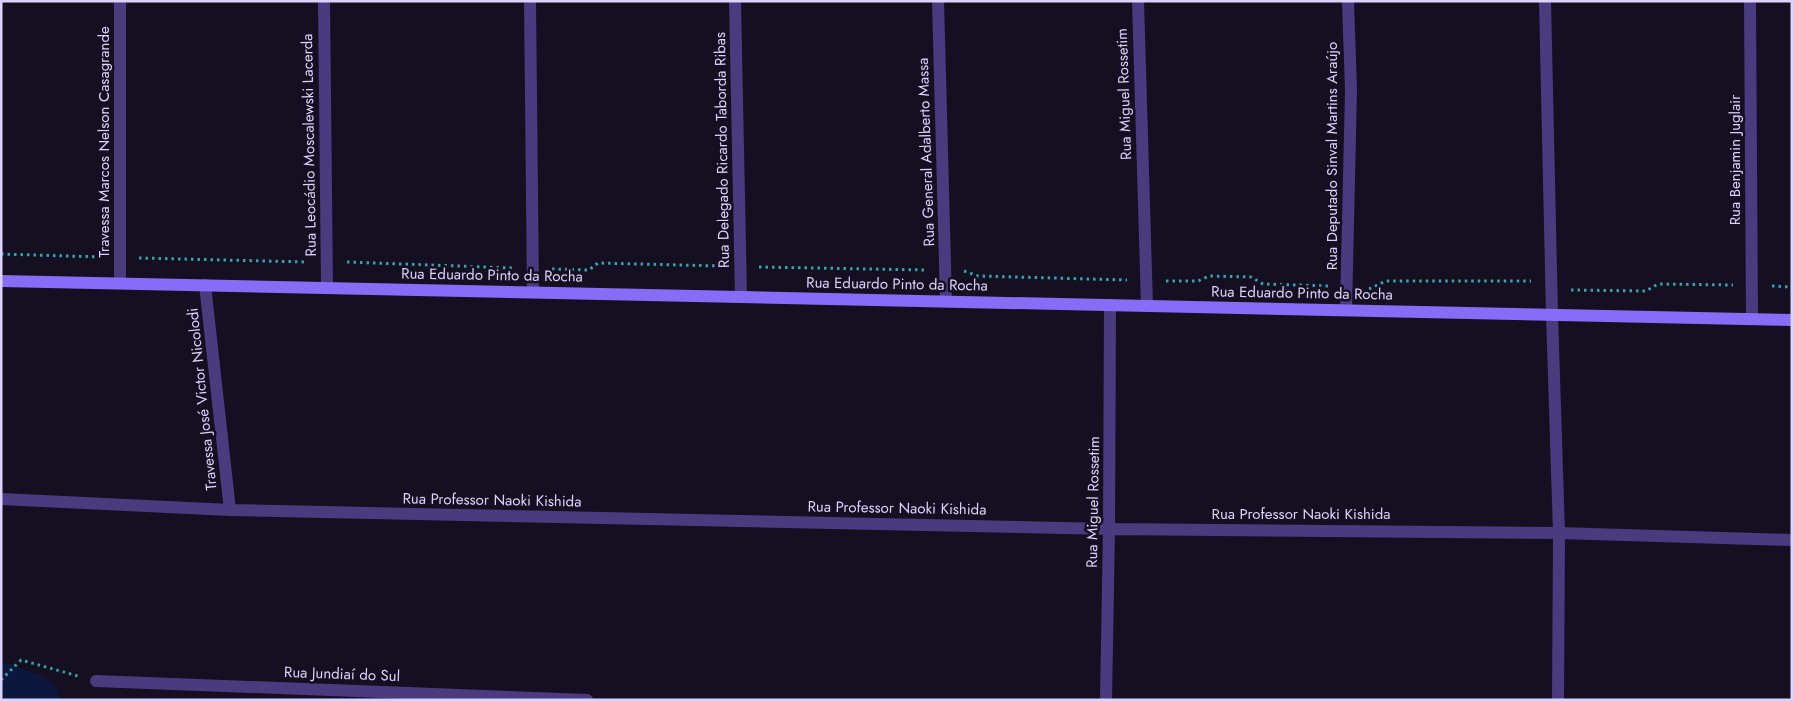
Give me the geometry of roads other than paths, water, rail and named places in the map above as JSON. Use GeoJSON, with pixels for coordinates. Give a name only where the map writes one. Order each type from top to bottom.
{"type":"FeatureCollection","features":[{"type":"Feature","properties":{"kind":"main road","name":"Rua Eduardo Pinto da Rocha"},"geometry":{"type":"LineString","coordinates":[[1,281],[1792,320]]}},
{"type":"Feature","properties":{"kind":"street","name":"Travessa Marcos Nelson Casagrande"},"geometry":{"type":"LineString","coordinates":[[120,1],[120,283]]}},
{"type":"Feature","properties":{"kind":"street","name":"Rua Leocádio Moscalewski Lacerda"},"geometry":{"type":"LineString","coordinates":[[324,1],[327,288]]}},
{"type":"Feature","properties":{"kind":"street"},"geometry":{"type":"LineString","coordinates":[[530,1],[533,292]]}},
{"type":"Feature","properties":{"kind":"street","name":"Rua Delegado Ricardo Taborda Ribas"},"geometry":{"type":"LineString","coordinates":[[735,1],[741,297]]}},
{"type":"Feature","properties":{"kind":"street","name":"Rua General Adalberto Massa"},"geometry":{"type":"LineString","coordinates":[[938,1],[946,301]]}},
{"type":"Feature","properties":{"kind":"street","name":"Rua Miguel Rossetim"},"geometry":{"type":"LineString","coordinates":[[1138,1],[1147,306]]}},
{"type":"Feature","properties":{"kind":"street","name":"Rua Deputado Sinval Martins Araújo"},"geometry":{"type":"LineString","coordinates":[[1346,310],[1351,90],[1348,1]]}},
{"type":"Feature","properties":{"kind":"street"},"geometry":{"type":"LineString","coordinates":[[1545,1],[1559,533],[1558,700]]}},
{"type":"Feature","properties":{"kind":"street","name":"Rua Benjamin Juglair"},"geometry":{"type":"LineString","coordinates":[[1750,1],[1752,319]]}},
{"type":"Feature","properties":{"kind":"street","name":"Travessa José Victor Nicolodi"},"geometry":{"type":"LineString","coordinates":[[205,285],[230,510]]}},
{"type":"Feature","properties":{"kind":"street","name":"Rua Miguel Rossetim"},"geometry":{"type":"LineString","coordinates":[[1106,700],[1110,305]]}},
{"type":"Feature","properties":{"kind":"street","name":"Rua Professor Naoki Kishida"},"geometry":{"type":"LineString","coordinates":[[1,499],[230,510],[1109,529],[1559,533],[1792,540]]}},
{"type":"Feature","properties":{"kind":"street","name":"Rua Jundiaí do Sul"},"geometry":{"type":"LineString","coordinates":[[96,681],[587,700]]}},
{"type":"Feature","properties":{"kind":"waterway"},"geometry":{"type":"LineString","coordinates":[[1,687],[35,700]]}}]}
